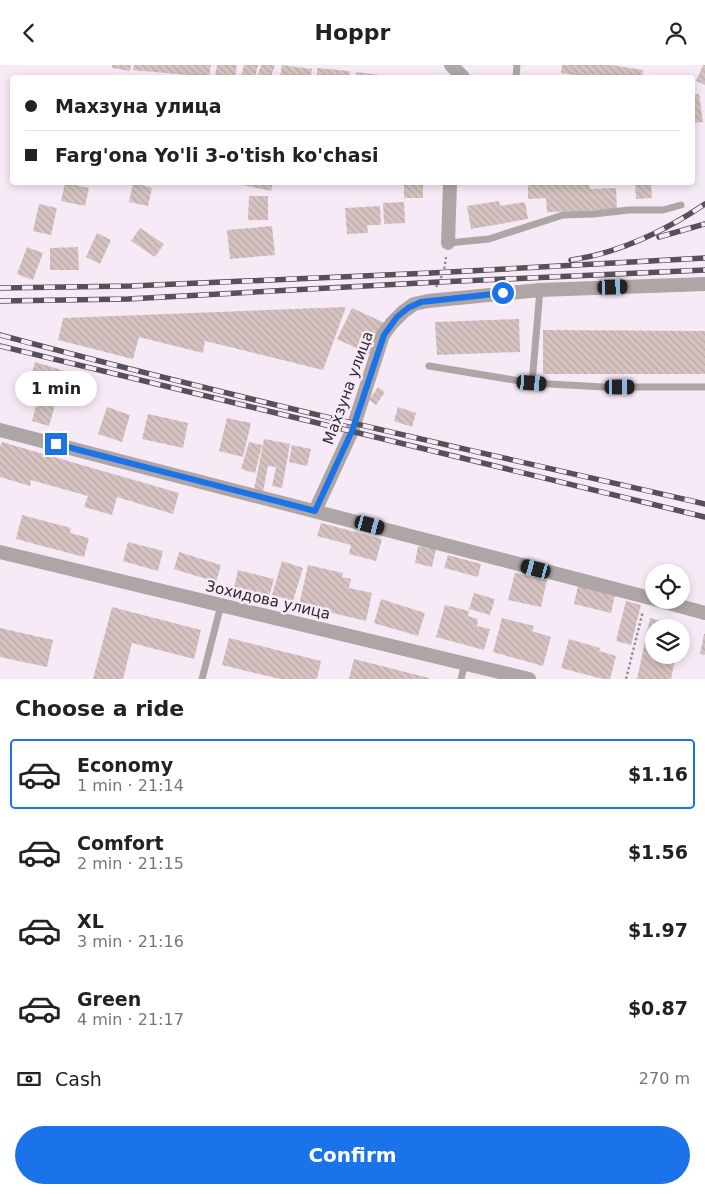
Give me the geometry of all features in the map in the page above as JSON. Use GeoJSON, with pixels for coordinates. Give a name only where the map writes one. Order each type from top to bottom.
{"type":"FeatureCollection","features":[{"type":"Feature","properties":{"kind":"street"},"geometry":{"type":"LineString","coordinates":[[451,65],[461,75]]}},
{"type":"Feature","properties":{"kind":"street"},"geometry":{"type":"LineString","coordinates":[[448,243],[450,185]]}},
{"type":"Feature","properties":{"kind":"street","name":"Махзуна улица"},"geometry":{"type":"LineString","coordinates":[[315,511],[352,431],[384,335],[392,323],[414,304],[540,290],[705,284]]}},
{"type":"Feature","properties":{"kind":"street"},"geometry":{"type":"LineString","coordinates":[[0,430],[645,597]]}},
{"type":"Feature","properties":{"kind":"street","name":"Зохидова улица"},"geometry":{"type":"LineString","coordinates":[[0,552],[529,679]]}},
{"type":"Feature","properties":{"kind":"street"},"geometry":{"type":"LineString","coordinates":[[690,609],[705,613]]}},
{"type":"Feature","properties":{"kind":"lane"},"geometry":{"type":"LineString","coordinates":[[448,243],[489,239],[563,215],[594,214],[629,209],[663,210],[682,205]]}},
{"type":"Feature","properties":{"kind":"lane"},"geometry":{"type":"LineString","coordinates":[[532,383],[540,290]]}},
{"type":"Feature","properties":{"kind":"lane"},"geometry":{"type":"LineString","coordinates":[[429,366],[532,383],[603,387],[705,387]]}},
{"type":"Feature","properties":{"kind":"lane"},"geometry":{"type":"LineString","coordinates":[[202,679],[220,605]]}},
{"type":"Feature","properties":{"kind":"lane"},"geometry":{"type":"LineString","coordinates":[[461,679],[465,663]]}},
{"type":"Feature","properties":{"kind":"path"},"geometry":{"type":"LineString","coordinates":[[428,301],[444,273],[448,243]]}},
{"type":"Feature","properties":{"kind":"path"},"geometry":{"type":"LineString","coordinates":[[626,679],[649,609]]}},
{"type":"Feature","properties":{"kind":"building"},"geometry":{"type":"Polygon","coordinates":[[[112,65],[131,65],[130,71],[112,68],[112,65]]]}},
{"type":"Feature","properties":{"kind":"building"},"geometry":{"type":"Polygon","coordinates":[[[134,65],[211,65],[209,75],[133,70],[134,65]]]}},
{"type":"Feature","properties":{"kind":"building"},"geometry":{"type":"Polygon","coordinates":[[[217,65],[237,65],[235,75],[215,75],[217,65]]]}},
{"type":"Feature","properties":{"kind":"building"},"geometry":{"type":"Polygon","coordinates":[[[244,65],[258,65],[256,75],[242,75],[244,65]]]}},
{"type":"Feature","properties":{"kind":"building"},"geometry":{"type":"Polygon","coordinates":[[[261,65],[275,65],[272,75],[258,75],[261,65]]]}},
{"type":"Feature","properties":{"kind":"building"},"geometry":{"type":"Polygon","coordinates":[[[282,65],[312,69],[311,75],[280,75],[282,65]]]}},
{"type":"Feature","properties":{"kind":"building"},"geometry":{"type":"Polygon","coordinates":[[[562,65],[612,65],[643,70],[642,75],[574,75],[561,73],[562,65]]]}},
{"type":"Feature","properties":{"kind":"building"},"geometry":{"type":"Polygon","coordinates":[[[703,65],[705,65],[705,85],[696,81],[703,65]]]}},
{"type":"Feature","properties":{"kind":"building"},"geometry":{"type":"Polygon","coordinates":[[[317,68],[350,71],[350,75],[317,75],[317,68]]]}},
{"type":"Feature","properties":{"kind":"building"},"geometry":{"type":"Polygon","coordinates":[[[356,72],[380,75],[355,75],[356,72]]]}},
{"type":"Feature","properties":{"kind":"building"},"geometry":{"type":"Polygon","coordinates":[[[699,94],[703,122],[695,123],[695,95],[699,94]]]}},
{"type":"Feature","properties":{"kind":"building"},"geometry":{"type":"Polygon","coordinates":[[[65,185],[89,188],[85,206],[61,201],[65,185]]]}},
{"type":"Feature","properties":{"kind":"building"},"geometry":{"type":"Polygon","coordinates":[[[133,185],[152,188],[148,206],[129,202],[133,185]]]}},
{"type":"Feature","properties":{"kind":"building"},"geometry":{"type":"Polygon","coordinates":[[[243,185],[272,185],[271,191],[243,185]]]}},
{"type":"Feature","properties":{"kind":"building"},"geometry":{"type":"Polygon","coordinates":[[[404,185],[423,185],[423,198],[404,198],[404,185]]]}},
{"type":"Feature","properties":{"kind":"building"},"geometry":{"type":"Polygon","coordinates":[[[528,185],[589,185],[590,189],[616,188],[617,210],[547,212],[546,198],[528,199],[528,185]]]}},
{"type":"Feature","properties":{"kind":"building"},"geometry":{"type":"Polygon","coordinates":[[[635,185],[651,185],[652,198],[636,199],[635,185]]]}},
{"type":"Feature","properties":{"kind":"building"},"geometry":{"type":"Polygon","coordinates":[[[249,196],[268,196],[268,220],[248,220],[249,196]]]}},
{"type":"Feature","properties":{"kind":"building"},"geometry":{"type":"Polygon","coordinates":[[[499,201],[500,206],[525,202],[528,219],[471,229],[467,206],[499,201]]]}},
{"type":"Feature","properties":{"kind":"building"},"geometry":{"type":"Polygon","coordinates":[[[404,202],[405,223],[384,224],[383,203],[404,202]]]}},
{"type":"Feature","properties":{"kind":"building"},"geometry":{"type":"Polygon","coordinates":[[[39,204],[57,208],[51,235],[33,231],[39,204]]]}},
{"type":"Feature","properties":{"kind":"building"},"geometry":{"type":"Polygon","coordinates":[[[380,206],[381,225],[367,225],[368,233],[347,234],[345,208],[380,206]]]}},
{"type":"Feature","properties":{"kind":"building"},"geometry":{"type":"Polygon","coordinates":[[[272,226],[275,255],[230,259],[227,230],[272,226]]]}},
{"type":"Feature","properties":{"kind":"building"},"geometry":{"type":"Polygon","coordinates":[[[140,228],[164,244],[155,257],[131,241],[140,228]]]}},
{"type":"Feature","properties":{"kind":"building"},"geometry":{"type":"Polygon","coordinates":[[[97,233],[111,240],[100,264],[86,257],[97,233]]]}},
{"type":"Feature","properties":{"kind":"building"},"geometry":{"type":"Polygon","coordinates":[[[27,247],[43,253],[33,280],[17,274],[27,247]]]}},
{"type":"Feature","properties":{"kind":"building"},"geometry":{"type":"Polygon","coordinates":[[[78,247],[79,270],[50,270],[50,248],[78,247]]]}},
{"type":"Feature","properties":{"kind":"building"},"geometry":{"type":"Polygon","coordinates":[[[346,307],[323,370],[205,341],[203,353],[139,337],[133,359],[58,340],[63,318],[346,307]]]}},
{"type":"Feature","properties":{"kind":"building"},"geometry":{"type":"Polygon","coordinates":[[[352,308],[385,323],[371,355],[337,339],[352,308]]]}},
{"type":"Feature","properties":{"kind":"building"},"geometry":{"type":"Polygon","coordinates":[[[519,319],[520,352],[437,355],[435,322],[519,319]]]}},
{"type":"Feature","properties":{"kind":"building"},"geometry":{"type":"Polygon","coordinates":[[[543,330],[705,331],[705,374],[543,374],[543,330]]]}},
{"type":"Feature","properties":{"kind":"building"},"geometry":{"type":"Polygon","coordinates":[[[35,362],[65,371],[49,426],[32,421],[43,380],[31,377],[35,362]]]}},
{"type":"Feature","properties":{"kind":"building"},"geometry":{"type":"Polygon","coordinates":[[[378,387],[385,392],[376,405],[369,400],[378,387]]]}},
{"type":"Feature","properties":{"kind":"building"},"geometry":{"type":"Polygon","coordinates":[[[107,407],[130,415],[122,442],[98,434],[107,407]]]}},
{"type":"Feature","properties":{"kind":"building"},"geometry":{"type":"Polygon","coordinates":[[[398,407],[416,413],[412,427],[394,421],[398,407]]]}},
{"type":"Feature","properties":{"kind":"building"},"geometry":{"type":"Polygon","coordinates":[[[148,414],[188,423],[183,448],[142,439],[148,414]]]}},
{"type":"Feature","properties":{"kind":"building"},"geometry":{"type":"Polygon","coordinates":[[[227,418],[251,423],[243,457],[219,451],[227,418]]]}},
{"type":"Feature","properties":{"kind":"building"},"geometry":{"type":"Polygon","coordinates":[[[264,439],[290,444],[282,488],[272,486],[276,467],[268,466],[263,492],[254,490],[264,439]]]}},
{"type":"Feature","properties":{"kind":"building"},"geometry":{"type":"Polygon","coordinates":[[[2,442],[179,493],[173,514],[117,497],[112,515],[84,507],[88,496],[31,480],[30,486],[0,477],[0,447],[2,442]]]}},
{"type":"Feature","properties":{"kind":"building"},"geometry":{"type":"Polygon","coordinates":[[[249,442],[262,445],[255,473],[241,469],[249,442]]]}},
{"type":"Feature","properties":{"kind":"building"},"geometry":{"type":"Polygon","coordinates":[[[292,445],[311,449],[307,466],[289,462],[292,445]]]}},
{"type":"Feature","properties":{"kind":"building"},"geometry":{"type":"Polygon","coordinates":[[[22,515],[71,528],[70,533],[89,538],[84,557],[16,539],[22,515]]]}},
{"type":"Feature","properties":{"kind":"building"},"geometry":{"type":"Polygon","coordinates":[[[321,523],[382,539],[376,561],[349,554],[351,545],[317,536],[321,523]]]}},
{"type":"Feature","properties":{"kind":"building"},"geometry":{"type":"Polygon","coordinates":[[[128,542],[163,551],[158,571],[123,561],[128,542]]]}},
{"type":"Feature","properties":{"kind":"building"},"geometry":{"type":"Polygon","coordinates":[[[418,546],[436,549],[432,567],[415,563],[418,546]]]}},
{"type":"Feature","properties":{"kind":"building"},"geometry":{"type":"Polygon","coordinates":[[[179,552],[221,565],[216,582],[174,569],[179,552]]]}},
{"type":"Feature","properties":{"kind":"building"},"geometry":{"type":"Polygon","coordinates":[[[448,555],[481,564],[478,577],[444,568],[448,555]]]}},
{"type":"Feature","properties":{"kind":"building"},"geometry":{"type":"Polygon","coordinates":[[[282,561],[303,568],[293,601],[272,595],[282,561]]]}},
{"type":"Feature","properties":{"kind":"building"},"geometry":{"type":"Polygon","coordinates":[[[308,565],[343,573],[342,577],[351,579],[349,588],[372,593],[366,621],[299,605],[308,565]]]}},
{"type":"Feature","properties":{"kind":"building"},"geometry":{"type":"Polygon","coordinates":[[[238,570],[274,579],[268,601],[233,592],[238,570]]]}},
{"type":"Feature","properties":{"kind":"building"},"geometry":{"type":"Polygon","coordinates":[[[515,573],[547,580],[541,607],[508,600],[515,573]]]}},
{"type":"Feature","properties":{"kind":"building"},"geometry":{"type":"Polygon","coordinates":[[[578,586],[615,595],[611,613],[574,604],[578,586]]]}},
{"type":"Feature","properties":{"kind":"building"},"geometry":{"type":"Polygon","coordinates":[[[474,593],[495,599],[490,615],[469,609],[474,593]]]}},
{"type":"Feature","properties":{"kind":"building"},"geometry":{"type":"Polygon","coordinates":[[[381,599],[425,613],[418,636],[374,623],[381,599]]]}},
{"type":"Feature","properties":{"kind":"building"},"geometry":{"type":"Polygon","coordinates":[[[626,601],[641,605],[631,645],[616,641],[626,601]]]}},
{"type":"Feature","properties":{"kind":"building"},"geometry":{"type":"Polygon","coordinates":[[[445,605],[469,611],[468,616],[478,619],[477,626],[490,629],[484,650],[436,637],[445,605]]]}},
{"type":"Feature","properties":{"kind":"building"},"geometry":{"type":"Polygon","coordinates":[[[112,607],[201,630],[194,659],[132,643],[123,679],[93,679],[112,607]]]}},
{"type":"Feature","properties":{"kind":"building"},"geometry":{"type":"Polygon","coordinates":[[[502,618],[534,626],[532,631],[551,637],[543,666],[493,652],[502,618]]]}},
{"type":"Feature","properties":{"kind":"building"},"geometry":{"type":"Polygon","coordinates":[[[0,628],[53,640],[47,667],[0,657],[0,628]]]}},
{"type":"Feature","properties":{"kind":"building"},"geometry":{"type":"Polygon","coordinates":[[[705,634],[705,655],[700,654],[705,634]]]}},
{"type":"Feature","properties":{"kind":"building"},"geometry":{"type":"Polygon","coordinates":[[[229,638],[321,661],[317,679],[280,679],[222,665],[229,638]]]}},
{"type":"Feature","properties":{"kind":"building"},"geometry":{"type":"Polygon","coordinates":[[[569,639],[600,648],[599,651],[616,656],[610,679],[603,679],[561,668],[569,639]]]}},
{"type":"Feature","properties":{"kind":"building"},"geometry":{"type":"Polygon","coordinates":[[[645,641],[645,664],[674,664],[671,679],[637,679],[645,641]]]}},
{"type":"Feature","properties":{"kind":"building"},"geometry":{"type":"Polygon","coordinates":[[[354,659],[429,678],[429,679],[349,679],[354,659]]]}},
{"type":"Feature","properties":{"kind":"railway"},"geometry":{"type":"LineString","coordinates":[[571,260],[607,252],[641,240],[705,204]]}},
{"type":"Feature","properties":{"kind":"railway"},"geometry":{"type":"LineString","coordinates":[[659,237],[705,224]]}},
{"type":"Feature","properties":{"kind":"railway"},"geometry":{"type":"LineString","coordinates":[[0,288],[131,286],[431,273],[705,258]]}},
{"type":"Feature","properties":{"kind":"railway"},"geometry":{"type":"LineString","coordinates":[[0,301],[128,299],[705,270]]}},
{"type":"Feature","properties":{"kind":"railway"},"geometry":{"type":"LineString","coordinates":[[0,335],[263,402],[705,504]]}},
{"type":"Feature","properties":{"kind":"railway"},"geometry":{"type":"LineString","coordinates":[[0,346],[705,517]]}},
{"type":"Feature","properties":{"kind":"route"},"geometry":{"type":"LineString","coordinates":[[56,444],[315,511],[352,431],[384,335],[397,317],[414,304],[421,302],[503,293]]}}]}
